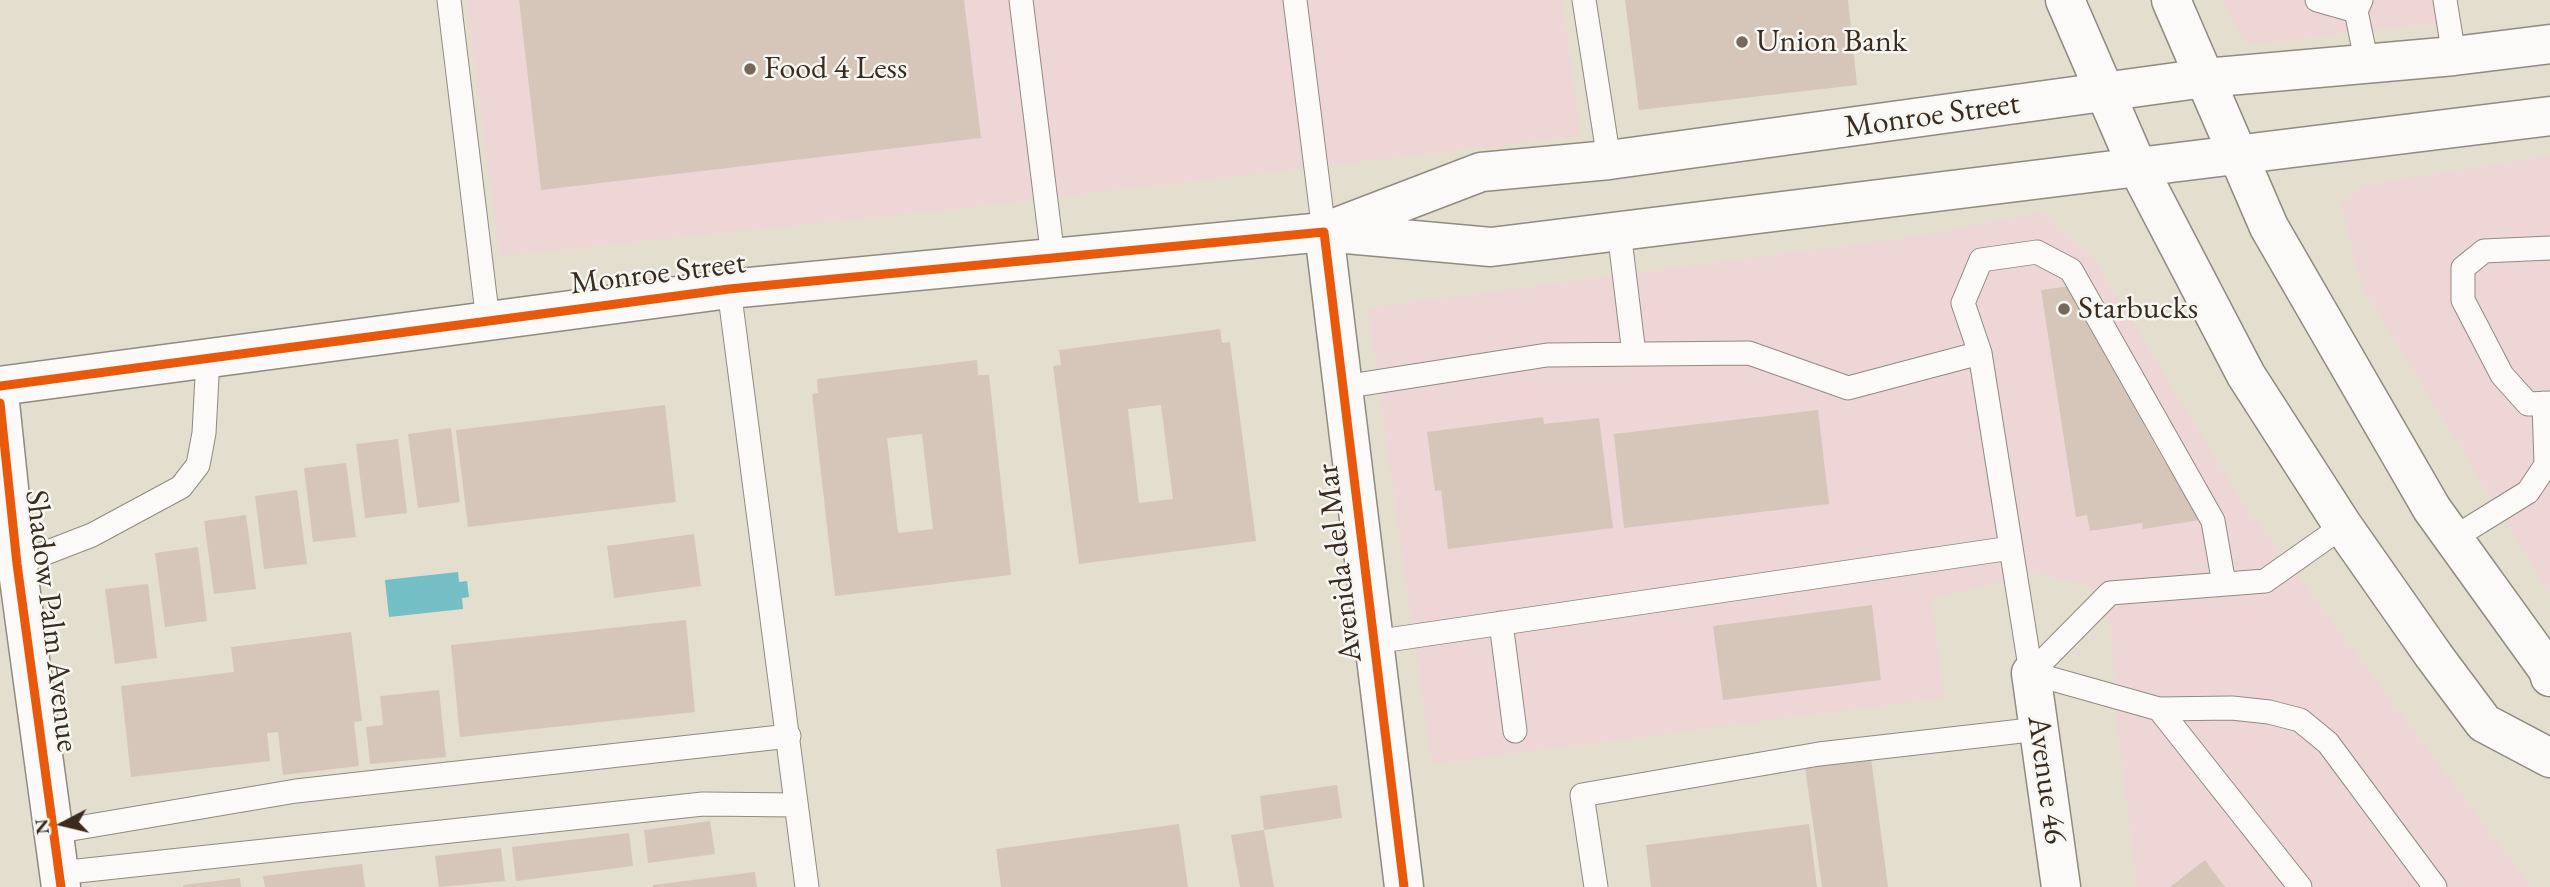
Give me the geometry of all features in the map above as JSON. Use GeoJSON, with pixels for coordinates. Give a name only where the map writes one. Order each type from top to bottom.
{"type":"FeatureCollection","features":[{"type":"Feature","properties":{"kind":"main road"},"geometry":{"type":"LineString","coordinates":[[2065,0],[2137,166],[2246,374],[2343,526],[2484,723],[2550,758]]}},
{"type":"Feature","properties":{"kind":"main road"},"geometry":{"type":"LineString","coordinates":[[2171,0],[2269,227],[2432,509],[2548,670],[2550,677]]}},
{"type":"Feature","properties":{"kind":"main road","name":"Monroe Street"},"geometry":{"type":"LineString","coordinates":[[1324,232],[1481,172],[1609,160],[2205,78],[2454,56],[2550,44]]}},
{"type":"Feature","properties":{"kind":"main road","name":"Monroe Street"},"geometry":{"type":"LineString","coordinates":[[0,386],[729,289],[1324,232],[1491,247],[2550,116]]}},
{"type":"Feature","properties":{"kind":"main road","name":"Avenida del Mar"},"geometry":{"type":"LineString","coordinates":[[1324,232],[1404,887]]}},
{"type":"Feature","properties":{"kind":"main road","name":"Shadow Palm Avenue"},"geometry":{"type":"LineString","coordinates":[[0,403],[17,564],[60,880]]}},
{"type":"Feature","properties":{"kind":"main road","name":"Avenue 46"},"geometry":{"type":"LineString","coordinates":[[2031,673],[2061,887]]}},
{"type":"Feature","properties":{"kind":"lane"},"geometry":{"type":"LineString","coordinates":[[449,0],[488,321]]}},
{"type":"Feature","properties":{"kind":"lane"},"geometry":{"type":"LineString","coordinates":[[1021,0],[1053,258]]}},
{"type":"Feature","properties":{"kind":"lane"},"geometry":{"type":"LineString","coordinates":[[1295,0],[1324,232]]}},
{"type":"Feature","properties":{"kind":"lane"},"geometry":{"type":"LineString","coordinates":[[1584,0],[1609,160]]}},
{"type":"Feature","properties":{"kind":"lane"},"geometry":{"type":"LineString","coordinates":[[2318,0],[2358,6],[2367,64]]}},
{"type":"Feature","properties":{"kind":"lane"},"geometry":{"type":"LineString","coordinates":[[2445,0],[2454,56]]}},
{"type":"Feature","properties":{"kind":"lane"},"geometry":{"type":"LineString","coordinates":[[1619,231],[1634,354]]}},
{"type":"Feature","properties":{"kind":"lane"},"geometry":{"type":"LineString","coordinates":[[2528,492],[2546,465],[2547,403],[2528,404],[2502,375],[2463,300],[2463,268],[2484,251],[2550,248]]}},
{"type":"Feature","properties":{"kind":"lane"},"geometry":{"type":"LineString","coordinates":[[2031,673],[1980,353],[1963,303],[1981,260],[2037,252],[2071,270],[2213,521],[2224,584]]}},
{"type":"Feature","properties":{"kind":"lane"},"geometry":{"type":"LineString","coordinates":[[729,289],[807,887]]}},
{"type":"Feature","properties":{"kind":"lane"},"geometry":{"type":"LineString","coordinates":[[1343,387],[1547,355],[1749,352],[1848,387],[1980,353]]}},
{"type":"Feature","properties":{"kind":"lane"},"geometry":{"type":"LineString","coordinates":[[17,564],[92,535],[181,487],[198,465],[204,433],[208,358]]}},
{"type":"Feature","properties":{"kind":"lane"},"geometry":{"type":"LineString","coordinates":[[2452,539],[2528,492],[2550,485]]}},
{"type":"Feature","properties":{"kind":"lane"},"geometry":{"type":"LineString","coordinates":[[2031,673],[2110,593],[2265,581],[2343,526]]}},
{"type":"Feature","properties":{"kind":"lane"},"geometry":{"type":"LineString","coordinates":[[1374,642],[2011,548]]}},
{"type":"Feature","properties":{"kind":"lane"},"geometry":{"type":"LineString","coordinates":[[1501,623],[1515,731]]}},
{"type":"Feature","properties":{"kind":"lane"},"geometry":{"type":"LineString","coordinates":[[2031,673],[2159,709],[2232,708],[2269,712],[2300,720],[2328,743],[2435,887]]}},
{"type":"Feature","properties":{"kind":"lane"},"geometry":{"type":"LineString","coordinates":[[2159,709],[2300,887]]}},
{"type":"Feature","properties":{"kind":"lane"},"geometry":{"type":"LineString","coordinates":[[1596,887],[1582,794],[1819,754],[2039,729]]}},
{"type":"Feature","properties":{"kind":"lane"},"geometry":{"type":"LineString","coordinates":[[54,832],[296,792],[789,736]]}},
{"type":"Feature","properties":{"kind":"lane"},"geometry":{"type":"LineString","coordinates":[[60,880],[703,804],[796,805]]}},
{"type":"Feature","properties":{"kind":"shaded area"},"geometry":{"type":"Polygon","coordinates":[[[466,0],[1562,0],[1581,136],[947,210],[500,256],[466,0]]]}},
{"type":"Feature","properties":{"kind":"shaded area"},"geometry":{"type":"Polygon","coordinates":[[[2222,0],[2450,0],[2454,21],[2246,45],[2222,0]]]}},
{"type":"Feature","properties":{"kind":"shaded area"},"geometry":{"type":"Polygon","coordinates":[[[2550,156],[2550,595],[2362,287],[2340,203],[2363,185],[2550,156]]]}},
{"type":"Feature","properties":{"kind":"shaded area"},"geometry":{"type":"Polygon","coordinates":[[[2042,212],[2094,259],[2242,501],[2531,887],[2137,887],[2117,724],[2111,629],[2090,586],[2032,573],[1932,599],[1944,698],[1432,764],[1368,308],[1920,236],[2042,212]]]}},
{"type":"Feature","properties":{"kind":"water"},"geometry":{"type":"Polygon","coordinates":[[[458,572],[459,582],[467,581],[469,597],[462,598],[463,609],[389,617],[385,580],[458,572]]]}},
{"type":"Feature","properties":{"kind":"building","name":"Food 4 Less"},"geometry":{"type":"Polygon","coordinates":[[[519,0],[964,0],[981,138],[541,190],[519,0]]]}},
{"type":"Feature","properties":{"kind":"building","name":"Union Bank"},"geometry":{"type":"Polygon","coordinates":[[[1625,0],[1848,0],[1857,85],[1639,110],[1625,0]]]}},
{"type":"Feature","properties":{"kind":"building"},"geometry":{"type":"Polygon","coordinates":[[[2071,286],[2091,321],[2087,323],[2165,463],[2173,459],[2206,519],[2143,529],[2142,523],[2090,531],[2087,515],[2076,517],[2041,290],[2071,286]]]}},
{"type":"Feature","properties":{"kind":"building"},"geometry":{"type":"Polygon","coordinates":[[[1220,329],[1222,343],[1230,342],[1256,541],[1079,564],[1053,366],[1061,365],[1059,350],[1220,329]],[[1161,405],[1128,409],[1139,503],[1173,499],[1161,405]]]}},
{"type":"Feature","properties":{"kind":"building"},"geometry":{"type":"Polygon","coordinates":[[[977,360],[978,375],[989,375],[1011,575],[835,596],[812,394],[818,393],[817,379],[977,360]],[[922,434],[887,438],[898,533],[933,529],[922,434]]]}},
{"type":"Feature","properties":{"kind":"building"},"geometry":{"type":"Polygon","coordinates":[[[665,405],[676,502],[468,527],[456,430],[665,405]]]}},
{"type":"Feature","properties":{"kind":"building"},"geometry":{"type":"Polygon","coordinates":[[[1818,410],[1829,504],[1624,528],[1614,434],[1818,410]]]}},
{"type":"Feature","properties":{"kind":"building"},"geometry":{"type":"Polygon","coordinates":[[[1543,417],[1544,424],[1599,418],[1613,528],[1448,549],[1441,490],[1435,491],[1427,432],[1543,417]]]}},
{"type":"Feature","properties":{"kind":"building"},"geometry":{"type":"Polygon","coordinates":[[[451,428],[460,502],[418,508],[408,434],[451,428]]]}},
{"type":"Feature","properties":{"kind":"building"},"geometry":{"type":"Polygon","coordinates":[[[398,439],[407,513],[365,518],[356,444],[398,439]]]}},
{"type":"Feature","properties":{"kind":"building"},"geometry":{"type":"Polygon","coordinates":[[[346,463],[356,537],[313,542],[304,468],[346,463]]]}},
{"type":"Feature","properties":{"kind":"building"},"geometry":{"type":"Polygon","coordinates":[[[297,490],[307,564],[264,569],[255,496],[297,490]]]}},
{"type":"Feature","properties":{"kind":"building"},"geometry":{"type":"Polygon","coordinates":[[[246,515],[256,589],[214,594],[204,521],[246,515]]]}},
{"type":"Feature","properties":{"kind":"building"},"geometry":{"type":"Polygon","coordinates":[[[694,534],[701,586],[614,598],[607,546],[694,534]]]}},
{"type":"Feature","properties":{"kind":"building"},"geometry":{"type":"Polygon","coordinates":[[[198,547],[207,621],[165,627],[155,553],[198,547]]]}},
{"type":"Feature","properties":{"kind":"building"},"geometry":{"type":"Polygon","coordinates":[[[148,584],[157,658],[115,664],[105,589],[148,584]]]}},
{"type":"Feature","properties":{"kind":"building"},"geometry":{"type":"Polygon","coordinates":[[[1872,605],[1881,680],[1723,700],[1713,626],[1872,605]]]}},
{"type":"Feature","properties":{"kind":"building"},"geometry":{"type":"Polygon","coordinates":[[[686,620],[695,712],[460,737],[451,645],[686,620]]]}},
{"type":"Feature","properties":{"kind":"building"},"geometry":{"type":"Polygon","coordinates":[[[351,632],[362,721],[354,722],[359,766],[283,775],[278,732],[267,733],[270,761],[131,777],[121,686],[234,672],[231,647],[351,632]]]}},
{"type":"Feature","properties":{"kind":"building"},"geometry":{"type":"Polygon","coordinates":[[[439,690],[446,757],[370,764],[366,727],[383,725],[380,696],[439,690]]]}},
{"type":"Feature","properties":{"kind":"building"},"geometry":{"type":"Polygon","coordinates":[[[1871,758],[1888,887],[1822,887],[1805,767],[1871,758]]]}},
{"type":"Feature","properties":{"kind":"building"},"geometry":{"type":"Polygon","coordinates":[[[1337,785],[1342,818],[1264,830],[1260,796],[1337,785]]]}},
{"type":"Feature","properties":{"kind":"building"},"geometry":{"type":"Polygon","coordinates":[[[710,821],[715,854],[648,863],[644,830],[710,821]]]}},
{"type":"Feature","properties":{"kind":"building"},"geometry":{"type":"Polygon","coordinates":[[[1179,824],[1188,887],[1001,887],[996,849],[1179,824]]]}},
{"type":"Feature","properties":{"kind":"building"},"geometry":{"type":"Polygon","coordinates":[[[1809,824],[1817,887],[1651,887],[1646,845],[1809,824]]]}},
{"type":"Feature","properties":{"kind":"building"},"geometry":{"type":"Polygon","coordinates":[[[1264,830],[1274,887],[1240,887],[1231,835],[1264,830]]]}},
{"type":"Feature","properties":{"kind":"building"},"geometry":{"type":"Polygon","coordinates":[[[629,833],[633,866],[516,881],[512,847],[629,833]]]}},
{"type":"Feature","properties":{"kind":"building"},"geometry":{"type":"Polygon","coordinates":[[[501,848],[505,881],[439,887],[435,856],[501,848]]]}},
{"type":"Feature","properties":{"kind":"building"},"geometry":{"type":"Polygon","coordinates":[[[2205,860],[2225,887],[2170,887],[2205,860]]]}},
{"type":"Feature","properties":{"kind":"building"},"geometry":{"type":"Polygon","coordinates":[[[362,864],[365,887],[265,887],[263,876],[362,864]]]}},
{"type":"Feature","properties":{"kind":"building"},"geometry":{"type":"Polygon","coordinates":[[[755,872],[757,887],[653,887],[653,885],[755,872]]]}},
{"type":"Feature","properties":{"kind":"building"},"geometry":{"type":"Polygon","coordinates":[[[240,878],[241,887],[183,887],[183,885],[240,878]]]}},
{"type":"Feature","properties":{"kind":"cycle path"},"geometry":{"type":"LineString","coordinates":[[0,386],[729,289],[1324,232],[1404,887]]}},
{"type":"Feature","properties":{"kind":"cycle path"},"geometry":{"type":"LineString","coordinates":[[0,403],[17,564],[61,887]]}},
{"type":"Feature","properties":{"kind":"place","name":"Union Bank"},"geometry":{"type":"Point","coordinates":[1742,42]}},
{"type":"Feature","properties":{"kind":"place","name":"Food 4 Less"},"geometry":{"type":"Point","coordinates":[750,69]}},
{"type":"Feature","properties":{"kind":"place","name":"Starbucks"},"geometry":{"type":"Point","coordinates":[2064,309]}}]}
